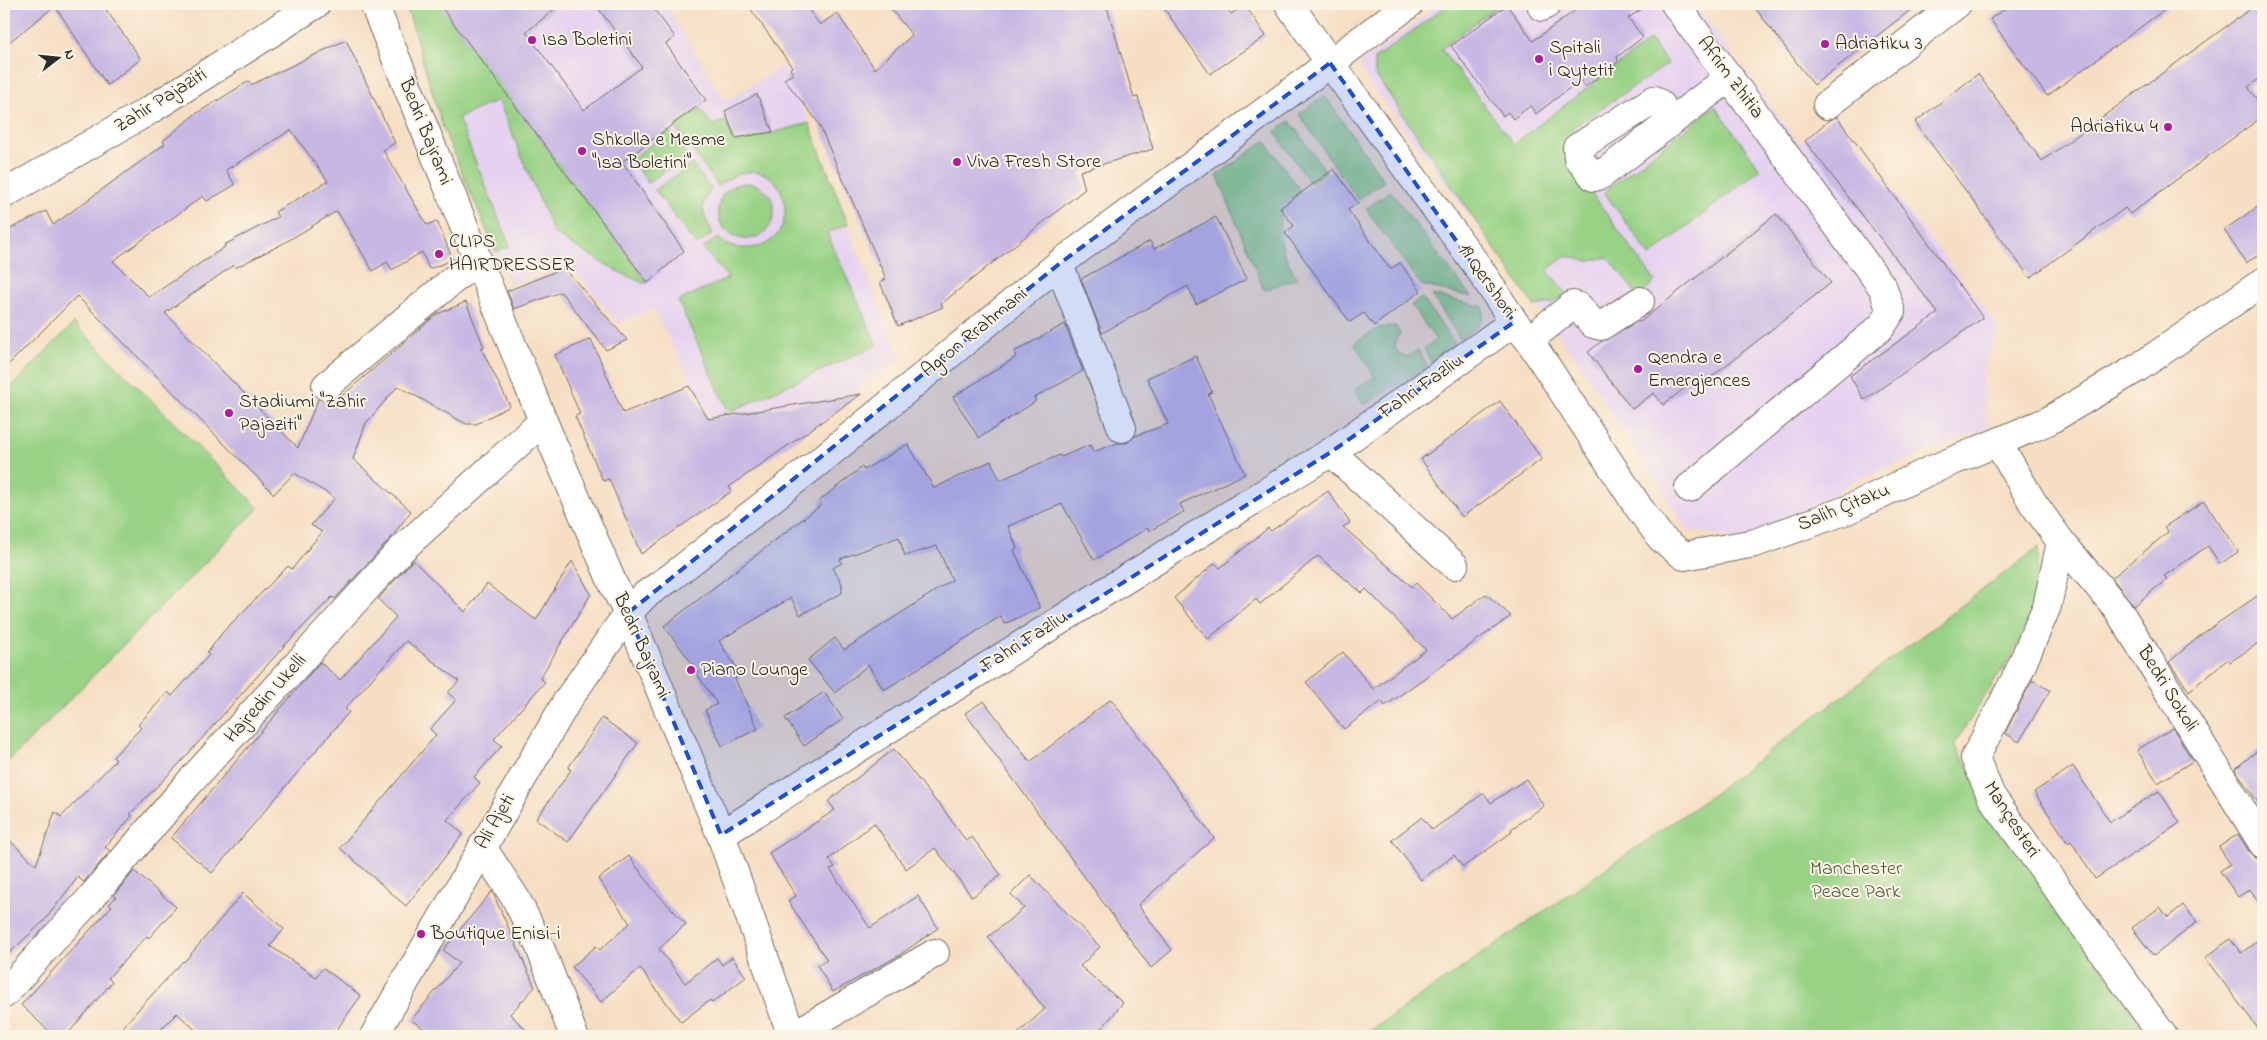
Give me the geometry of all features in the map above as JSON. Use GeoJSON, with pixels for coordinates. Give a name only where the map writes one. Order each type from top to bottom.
{"type":"FeatureCollection","features":[{"type":"Feature","properties":{"kind":"street","name":"Zahir Pajaziti"},"geometry":{"type":"LineString","coordinates":[[4,194],[150,110],[316,4]]}},
{"type":"Feature","properties":{"kind":"street","name":"Bedri Bajrami"},"geometry":{"type":"LineString","coordinates":[[374,4],[544,421],[613,584],[628,613],[721,835],[792,1036],[935,953]]}},
{"type":"Feature","properties":{"kind":"street","name":"19 Qershori"},"geometry":{"type":"LineString","coordinates":[[1289,4],[1478,267],[1661,538],[1684,556]]}},
{"type":"Feature","properties":{"kind":"street","name":"Agron Rrahmani"},"geometry":{"type":"LineString","coordinates":[[628,613],[645,595],[670,578],[825,457],[1059,264],[1409,4]]}},
{"type":"Feature","properties":{"kind":"street","name":"Afrim Zhitia"},"geometry":{"type":"LineString","coordinates":[[1674,4],[1730,77],[1883,288],[1891,312],[1881,327],[1689,488]]}},
{"type":"Feature","properties":{"kind":"street"},"geometry":{"type":"LineString","coordinates":[[1826,104],[1957,4]]}},
{"type":"Feature","properties":{"kind":"street"},"geometry":{"type":"LineString","coordinates":[[1671,122],[1730,77]]}},
{"type":"Feature","properties":{"kind":"street"},"geometry":{"type":"LineString","coordinates":[[326,386],[477,260]]}},
{"type":"Feature","properties":{"kind":"street"},"geometry":{"type":"LineString","coordinates":[[1059,264],[1122,428]]}},
{"type":"Feature","properties":{"kind":"street","name":"Salih Çitaku"},"geometry":{"type":"LineString","coordinates":[[1684,556],[1755,543],[1847,510],[1929,472],[2048,421],[2139,367],[2263,282]]}},
{"type":"Feature","properties":{"kind":"street","name":"Fahri Fazliu"},"geometry":{"type":"LineString","coordinates":[[721,835],[1521,331],[1573,305],[1579,307],[1593,324],[1601,326],[1640,301]]}},
{"type":"Feature","properties":{"kind":"street","name":"Hajredin Ukelli"},"geometry":{"type":"LineString","coordinates":[[4,994],[89,900],[189,783],[402,549],[544,421]]}},
{"type":"Feature","properties":{"kind":"street"},"geometry":{"type":"LineString","coordinates":[[1998,443],[2033,503],[2061,542]]}},
{"type":"Feature","properties":{"kind":"street"},"geometry":{"type":"LineString","coordinates":[[1331,452],[1454,565]]}},
{"type":"Feature","properties":{"kind":"street","name":"Bedri Sokoli"},"geometry":{"type":"LineString","coordinates":[[2061,542],[2117,608],[2263,844]]}},
{"type":"Feature","properties":{"kind":"street","name":"Mançesteri"},"geometry":{"type":"LineString","coordinates":[[2061,542],[2046,606],[2017,676],[1975,758],[1991,796],[2163,1036]]}},
{"type":"Feature","properties":{"kind":"street","name":"Ali Ajeti"},"geometry":{"type":"LineString","coordinates":[[374,1036],[567,701],[628,613]]}},
{"type":"Feature","properties":{"kind":"street"},"geometry":{"type":"LineString","coordinates":[[482,847],[516,899],[539,945],[574,1036]]}},
{"type":"Feature","properties":{"kind":"highlighted area"},"geometry":{"type":"Polygon","coordinates":[[[1330,63],[1514,322],[1331,452],[721,835],[628,613],[1059,264],[1330,63]]]}},
{"type":"Feature","properties":{"kind":"shaded area"},"geometry":{"type":"Polygon","coordinates":[[[405,4],[665,4],[726,102],[786,64],[900,359],[850,395],[724,415],[712,420],[653,308],[619,324],[566,260],[510,284],[443,128],[405,4]]]}},
{"type":"Feature","properties":{"kind":"shaded area"},"geometry":{"type":"Polygon","coordinates":[[[1441,4],[1695,4],[1799,144],[1835,115],[1999,328],[1981,374],[1988,428],[1859,478],[1755,543],[1710,533],[1689,531],[1570,350],[1366,78],[1359,64],[1441,4]]]}},
{"type":"Feature","properties":{"kind":"green space"},"geometry":{"type":"Polygon","coordinates":[[[415,4],[439,4],[648,283],[643,283],[617,271],[554,234],[498,100],[458,118],[510,246],[496,252],[443,128],[407,8],[415,4]]]}},
{"type":"Feature","properties":{"kind":"green space"},"geometry":{"type":"Polygon","coordinates":[[[1449,4],[1500,4],[1441,49],[1514,144],[1650,40],[1668,64],[1572,128],[1595,154],[1576,171],[1655,281],[1639,297],[1608,257],[1590,261],[1566,256],[1547,270],[1567,294],[1552,303],[1534,306],[1375,74],[1374,59],[1449,4]]]}},
{"type":"Feature","properties":{"kind":"green space"},"geometry":{"type":"Polygon","coordinates":[[[1325,96],[1384,181],[1358,200],[1299,114],[1325,96]]]}},
{"type":"Feature","properties":{"kind":"green space"},"geometry":{"type":"Polygon","coordinates":[[[1715,106],[1760,169],[1650,256],[1604,192],[1715,106]]]}},
{"type":"Feature","properties":{"kind":"green space"},"geometry":{"type":"Polygon","coordinates":[[[700,108],[712,125],[726,121],[735,143],[809,123],[848,224],[827,233],[877,345],[729,412],[678,301],[728,278],[703,248],[718,238],[733,247],[741,248],[750,248],[769,242],[781,229],[785,213],[783,196],[774,181],[760,173],[741,173],[718,186],[675,126],[700,108]]]}},
{"type":"Feature","properties":{"kind":"green space"},"geometry":{"type":"Polygon","coordinates":[[[1290,121],[1326,172],[1310,183],[1275,132],[1290,121]]]}},
{"type":"Feature","properties":{"kind":"green space"},"geometry":{"type":"Polygon","coordinates":[[[669,131],[687,155],[648,183],[631,159],[669,131]]]}},
{"type":"Feature","properties":{"kind":"green space"},"geometry":{"type":"Polygon","coordinates":[[[1265,141],[1301,192],[1283,205],[1280,226],[1283,251],[1297,278],[1264,290],[1217,175],[1265,141]]]}},
{"type":"Feature","properties":{"kind":"green space"},"geometry":{"type":"Polygon","coordinates":[[[692,164],[711,189],[704,201],[703,211],[713,233],[696,245],[655,190],[692,164]]]}},
{"type":"Feature","properties":{"kind":"green space"},"geometry":{"type":"Polygon","coordinates":[[[741,183],[751,183],[766,191],[772,200],[774,211],[772,222],[766,231],[751,239],[741,239],[730,234],[723,227],[718,216],[718,206],[723,195],[730,188],[741,183]]]}},
{"type":"Feature","properties":{"kind":"green space"},"geometry":{"type":"Polygon","coordinates":[[[1390,191],[1471,297],[1421,285],[1366,209],[1390,191]]]}},
{"type":"Feature","properties":{"kind":"green space"},"geometry":{"type":"Polygon","coordinates":[[[1432,295],[1483,307],[1483,318],[1473,330],[1460,339],[1432,295]]]}},
{"type":"Feature","properties":{"kind":"green space"},"geometry":{"type":"Polygon","coordinates":[[[1422,298],[1456,345],[1431,362],[1424,349],[1436,340],[1411,305],[1422,298]]]}},
{"type":"Feature","properties":{"kind":"green space"},"geometry":{"type":"Polygon","coordinates":[[[74,323],[259,508],[4,766],[4,394],[74,323]]]}},
{"type":"Feature","properties":{"kind":"green space"},"geometry":{"type":"Polygon","coordinates":[[[1396,326],[1400,335],[1396,338],[1395,346],[1398,354],[1407,357],[1418,350],[1428,367],[1364,405],[1355,389],[1375,377],[1354,343],[1379,328],[1396,326]]]}},
{"type":"Feature","properties":{"kind":"green space","name":"Manchester Peace Park"},"geometry":{"type":"Polygon","coordinates":[[[2039,547],[2033,621],[1954,745],[2148,1036],[1363,1036],[1701,803],[2039,547]]]}},
{"type":"Feature","properties":{"kind":"building"},"geometry":{"type":"Polygon","coordinates":[[[4,4],[102,4],[141,59],[107,85],[55,6],[4,46],[4,4]]]}},
{"type":"Feature","properties":{"kind":"building","name":"Shkolla e Mesme \"Isa Boletini\""},"geometry":{"type":"Polygon","coordinates":[[[439,4],[561,4],[526,32],[584,110],[642,67],[595,4],[650,4],[675,37],[666,44],[706,100],[622,162],[684,251],[648,283],[439,4]]]}},
{"type":"Feature","properties":{"kind":"building","name":"Viva Fresh Store"},"geometry":{"type":"Polygon","coordinates":[[[747,4],[804,4],[820,25],[837,13],[875,69],[912,35],[887,4],[1106,4],[1134,98],[1138,97],[1153,149],[1080,171],[1085,189],[941,304],[943,307],[898,326],[880,282],[886,279],[818,122],[784,79],[793,74],[790,69],[792,67],[747,4]]]}},
{"type":"Feature","properties":{"kind":"building"},"geometry":{"type":"Polygon","coordinates":[[[1161,4],[1224,4],[1231,14],[1245,5],[1266,36],[1210,74],[1161,4]]]}},
{"type":"Feature","properties":{"kind":"building","name":"Spitali i Qytetit"},"geometry":{"type":"Polygon","coordinates":[[[1584,4],[1650,4],[1628,18],[1643,37],[1617,57],[1618,62],[1585,87],[1580,80],[1536,114],[1530,106],[1513,119],[1508,112],[1503,116],[1451,46],[1507,5],[1533,41],[1584,4]]]}},
{"type":"Feature","properties":{"kind":"building","name":"Adriatiku 3"},"geometry":{"type":"Polygon","coordinates":[[[1752,4],[1918,4],[1814,85],[1752,4]]]}},
{"type":"Feature","properties":{"kind":"building","name":"Adriatiku 4"},"geometry":{"type":"Polygon","coordinates":[[[2012,4],[2172,4],[2047,96],[1990,19],[2012,4]]]}},
{"type":"Feature","properties":{"kind":"building"},"geometry":{"type":"Polygon","coordinates":[[[2257,4],[2263,4],[2263,76],[2248,87],[2263,108],[2263,116],[2130,214],[2125,208],[2030,278],[1915,122],[1978,74],[2042,161],[2257,4]]]}},
{"type":"Feature","properties":{"kind":"building"},"geometry":{"type":"Polygon","coordinates":[[[346,40],[395,143],[383,150],[427,225],[437,221],[453,260],[429,269],[422,252],[392,270],[387,262],[373,271],[337,211],[284,243],[235,268],[234,265],[165,313],[298,448],[318,399],[335,402],[437,314],[466,302],[484,347],[481,348],[510,406],[476,424],[466,424],[398,386],[366,423],[353,459],[411,511],[391,538],[335,599],[332,597],[286,644],[180,763],[130,814],[132,816],[105,847],[110,851],[84,882],[78,877],[44,921],[4,958],[4,835],[36,865],[55,812],[61,817],[116,760],[113,757],[141,728],[138,725],[168,692],[172,696],[209,655],[207,653],[222,633],[288,566],[292,569],[322,532],[311,525],[335,498],[294,473],[274,494],[77,296],[4,369],[4,232],[46,211],[53,225],[165,144],[163,141],[194,115],[249,81],[251,85],[346,40]],[[291,130],[226,170],[235,185],[207,201],[203,196],[113,261],[149,297],[225,247],[224,245],[278,217],[275,212],[328,181],[291,130]]]}},
{"type":"Feature","properties":{"kind":"building"},"geometry":{"type":"Polygon","coordinates":[[[757,94],[773,132],[735,138],[725,111],[757,94]]]}},
{"type":"Feature","properties":{"kind":"building"},"geometry":{"type":"Polygon","coordinates":[[[1837,117],[1983,318],[1864,400],[1850,376],[1938,313],[1805,141],[1829,120],[1837,117]]]}},
{"type":"Feature","properties":{"kind":"building"},"geometry":{"type":"Polygon","coordinates":[[[1334,169],[1358,203],[1348,210],[1390,269],[1400,263],[1421,291],[1374,326],[1364,313],[1350,322],[1285,233],[1294,226],[1280,208],[1334,169]]]}},
{"type":"Feature","properties":{"kind":"building"},"geometry":{"type":"Polygon","coordinates":[[[2263,203],[2263,252],[2246,263],[2224,230],[2263,203]]]}},
{"type":"Feature","properties":{"kind":"building"},"geometry":{"type":"Polygon","coordinates":[[[1776,214],[1831,283],[1701,385],[1696,379],[1663,405],[1654,393],[1632,409],[1588,352],[1602,341],[1638,321],[1640,322],[1776,214]]]}},
{"type":"Feature","properties":{"kind":"building"},"geometry":{"type":"Polygon","coordinates":[[[1216,217],[1247,279],[1196,304],[1188,286],[1102,333],[1081,279],[1150,241],[1154,249],[1216,217]]]}},
{"type":"Feature","properties":{"kind":"building"},"geometry":{"type":"Polygon","coordinates":[[[564,268],[627,340],[606,350],[561,292],[514,309],[507,291],[564,268]]]}},
{"type":"Feature","properties":{"kind":"building"},"geometry":{"type":"Polygon","coordinates":[[[1065,324],[1083,371],[1034,398],[1036,401],[979,438],[953,397],[1016,357],[1014,352],[1065,324]]]}},
{"type":"Feature","properties":{"kind":"building"},"geometry":{"type":"Polygon","coordinates":[[[591,339],[623,413],[689,386],[708,419],[861,394],[729,487],[732,491],[641,554],[609,479],[603,481],[575,416],[580,414],[555,355],[591,339]]]}},
{"type":"Feature","properties":{"kind":"building"},"geometry":{"type":"Polygon","coordinates":[[[1196,356],[1212,392],[1208,394],[1245,474],[1180,504],[1184,512],[1149,531],[1148,528],[1094,560],[1062,504],[1008,526],[1017,548],[1014,550],[1040,608],[1004,624],[1001,616],[884,690],[868,665],[835,693],[808,660],[835,638],[844,650],[952,580],[937,546],[905,556],[899,537],[840,559],[842,563],[833,568],[842,584],[842,593],[800,615],[791,598],[719,641],[741,675],[735,679],[758,729],[722,746],[705,710],[717,704],[697,674],[699,673],[664,626],[821,505],[819,501],[862,467],[864,470],[908,444],[934,488],[991,461],[1000,480],[1060,455],[1061,457],[1090,445],[1093,452],[1118,443],[1127,443],[1135,436],[1168,424],[1147,378],[1196,356]]]}},
{"type":"Feature","properties":{"kind":"building"},"geometry":{"type":"Polygon","coordinates":[[[1500,401],[1542,459],[1462,517],[1421,459],[1500,401]]]}},
{"type":"Feature","properties":{"kind":"building"},"geometry":{"type":"Polygon","coordinates":[[[1328,491],[1350,523],[1343,527],[1412,587],[1416,583],[1452,619],[1486,594],[1511,616],[1385,706],[1382,701],[1344,729],[1306,682],[1343,652],[1373,689],[1426,650],[1366,589],[1362,593],[1318,556],[1260,604],[1256,599],[1208,639],[1174,598],[1215,563],[1220,568],[1268,528],[1271,531],[1328,491]]]}},
{"type":"Feature","properties":{"kind":"building"},"geometry":{"type":"Polygon","coordinates":[[[2204,501],[2238,552],[2220,564],[2208,546],[2164,576],[2167,579],[2134,606],[2112,578],[2168,532],[2164,527],[2204,501]]]}},
{"type":"Feature","properties":{"kind":"building"},"geometry":{"type":"Polygon","coordinates":[[[413,560],[465,612],[487,584],[536,620],[572,561],[591,594],[540,678],[545,682],[494,739],[502,746],[474,777],[480,783],[447,820],[463,834],[406,906],[340,848],[436,735],[430,729],[456,700],[448,693],[459,681],[406,641],[345,709],[349,712],[212,873],[171,838],[320,662],[340,680],[396,617],[378,599],[413,560]]]}},
{"type":"Feature","properties":{"kind":"building"},"geometry":{"type":"Polygon","coordinates":[[[2263,592],[2263,640],[2230,662],[2228,659],[2189,691],[2169,662],[2202,634],[2263,592]]]}},
{"type":"Feature","properties":{"kind":"building"},"geometry":{"type":"Polygon","coordinates":[[[2032,680],[2050,690],[2019,742],[2005,733],[2032,680]]]}},
{"type":"Feature","properties":{"kind":"building"},"geometry":{"type":"Polygon","coordinates":[[[824,692],[843,719],[804,746],[785,718],[824,692]]]}},
{"type":"Feature","properties":{"kind":"building"},"geometry":{"type":"Polygon","coordinates":[[[1111,699],[1214,838],[1138,905],[1172,950],[1151,968],[965,713],[984,701],[1030,762],[1111,699]]]}},
{"type":"Feature","properties":{"kind":"building"},"geometry":{"type":"Polygon","coordinates":[[[602,718],[638,743],[568,842],[536,819],[571,770],[568,768],[602,718]]]}},
{"type":"Feature","properties":{"kind":"building"},"geometry":{"type":"Polygon","coordinates":[[[2173,728],[2193,761],[2158,783],[2137,750],[2173,728]]]}},
{"type":"Feature","properties":{"kind":"building"},"geometry":{"type":"Polygon","coordinates":[[[2263,746],[2263,810],[2235,769],[2263,746]]]}},
{"type":"Feature","properties":{"kind":"building"},"geometry":{"type":"Polygon","coordinates":[[[894,749],[939,803],[966,841],[972,837],[1001,875],[972,897],[935,848],[906,869],[874,823],[829,859],[835,867],[830,869],[870,928],[918,896],[938,928],[898,956],[833,992],[817,965],[827,960],[788,901],[796,896],[769,853],[835,810],[828,801],[894,749]]]}},
{"type":"Feature","properties":{"kind":"building"},"geometry":{"type":"Polygon","coordinates":[[[2073,766],[2110,822],[2159,791],[2180,823],[2095,879],[2071,841],[2068,843],[2034,792],[2073,766]]]}},
{"type":"Feature","properties":{"kind":"building"},"geometry":{"type":"Polygon","coordinates":[[[1526,779],[1544,806],[1511,829],[1512,832],[1463,867],[1454,855],[1421,880],[1392,840],[1422,817],[1432,830],[1484,793],[1491,803],[1526,779]]]}},
{"type":"Feature","properties":{"kind":"building"},"geometry":{"type":"Polygon","coordinates":[[[2238,834],[2250,853],[2256,858],[2263,860],[2263,909],[2250,889],[2238,897],[2220,871],[2230,864],[2219,847],[2238,834]]]}},
{"type":"Feature","properties":{"kind":"building"},"geometry":{"type":"Polygon","coordinates":[[[629,856],[653,889],[686,924],[659,949],[685,983],[717,958],[722,965],[732,957],[746,977],[712,1003],[710,1000],[681,1022],[640,968],[601,1002],[572,967],[596,946],[600,950],[630,923],[598,879],[629,856]]]}},
{"type":"Feature","properties":{"kind":"building"},"geometry":{"type":"Polygon","coordinates":[[[134,871],[176,907],[149,938],[147,936],[108,978],[112,982],[66,1036],[54,1036],[21,1005],[112,906],[109,904],[116,897],[114,895],[134,871]]]}},
{"type":"Feature","properties":{"kind":"building"},"geometry":{"type":"Polygon","coordinates":[[[1030,875],[1100,947],[1080,966],[1123,1003],[1095,1036],[1015,1036],[1045,1009],[988,937],[1024,908],[1011,894],[1030,875]]]}},
{"type":"Feature","properties":{"kind":"building"},"geometry":{"type":"Polygon","coordinates":[[[492,891],[535,987],[510,1014],[532,1036],[436,1036],[411,1020],[459,963],[443,950],[492,891]]]}},
{"type":"Feature","properties":{"kind":"building"},"geometry":{"type":"Polygon","coordinates":[[[243,893],[284,929],[270,946],[316,977],[323,968],[361,996],[332,1036],[202,1036],[177,1013],[154,1036],[114,1036],[184,962],[243,893]]]}},
{"type":"Feature","properties":{"kind":"building"},"geometry":{"type":"Polygon","coordinates":[[[2183,905],[2197,922],[2154,956],[2132,928],[2160,907],[2168,917],[2183,905]]]}},
{"type":"Feature","properties":{"kind":"building"},"geometry":{"type":"Polygon","coordinates":[[[2263,937],[2263,1035],[2205,958],[2230,939],[2241,953],[2263,937]]]}},
{"type":"Feature","properties":{"kind":"place","name":"Isa Boletini"},"geometry":{"type":"Point","coordinates":[532,40]}},
{"type":"Feature","properties":{"kind":"place","name":"Adriatiku 3"},"geometry":{"type":"Point","coordinates":[1825,44]}},
{"type":"Feature","properties":{"kind":"place","name":"Spitali i Qytetit"},"geometry":{"type":"Point","coordinates":[1539,59]}},
{"type":"Feature","properties":{"kind":"place","name":"Adriatiku 4"},"geometry":{"type":"Point","coordinates":[2168,127]}},
{"type":"Feature","properties":{"kind":"place","name":"Shkolla e Mesme \"Isa Boletini\""},"geometry":{"type":"Point","coordinates":[582,151]}},
{"type":"Feature","properties":{"kind":"place","name":"Viva Fresh Store"},"geometry":{"type":"Point","coordinates":[957,162]}},
{"type":"Feature","properties":{"kind":"place","name":"CLIPS HAIRDRESSER"},"geometry":{"type":"Point","coordinates":[439,254]}},
{"type":"Feature","properties":{"kind":"place","name":"Qendra e Emergjences"},"geometry":{"type":"Point","coordinates":[1638,369]}},
{"type":"Feature","properties":{"kind":"place","name":"Stadiumi \"Zahir Pajaziti\""},"geometry":{"type":"Point","coordinates":[229,413]}},
{"type":"Feature","properties":{"kind":"place","name":"Piano Lounge"},"geometry":{"type":"Point","coordinates":[691,670]}},
{"type":"Feature","properties":{"kind":"place","name":"Boutique Enisi-i"},"geometry":{"type":"Point","coordinates":[421,934]}}]}
